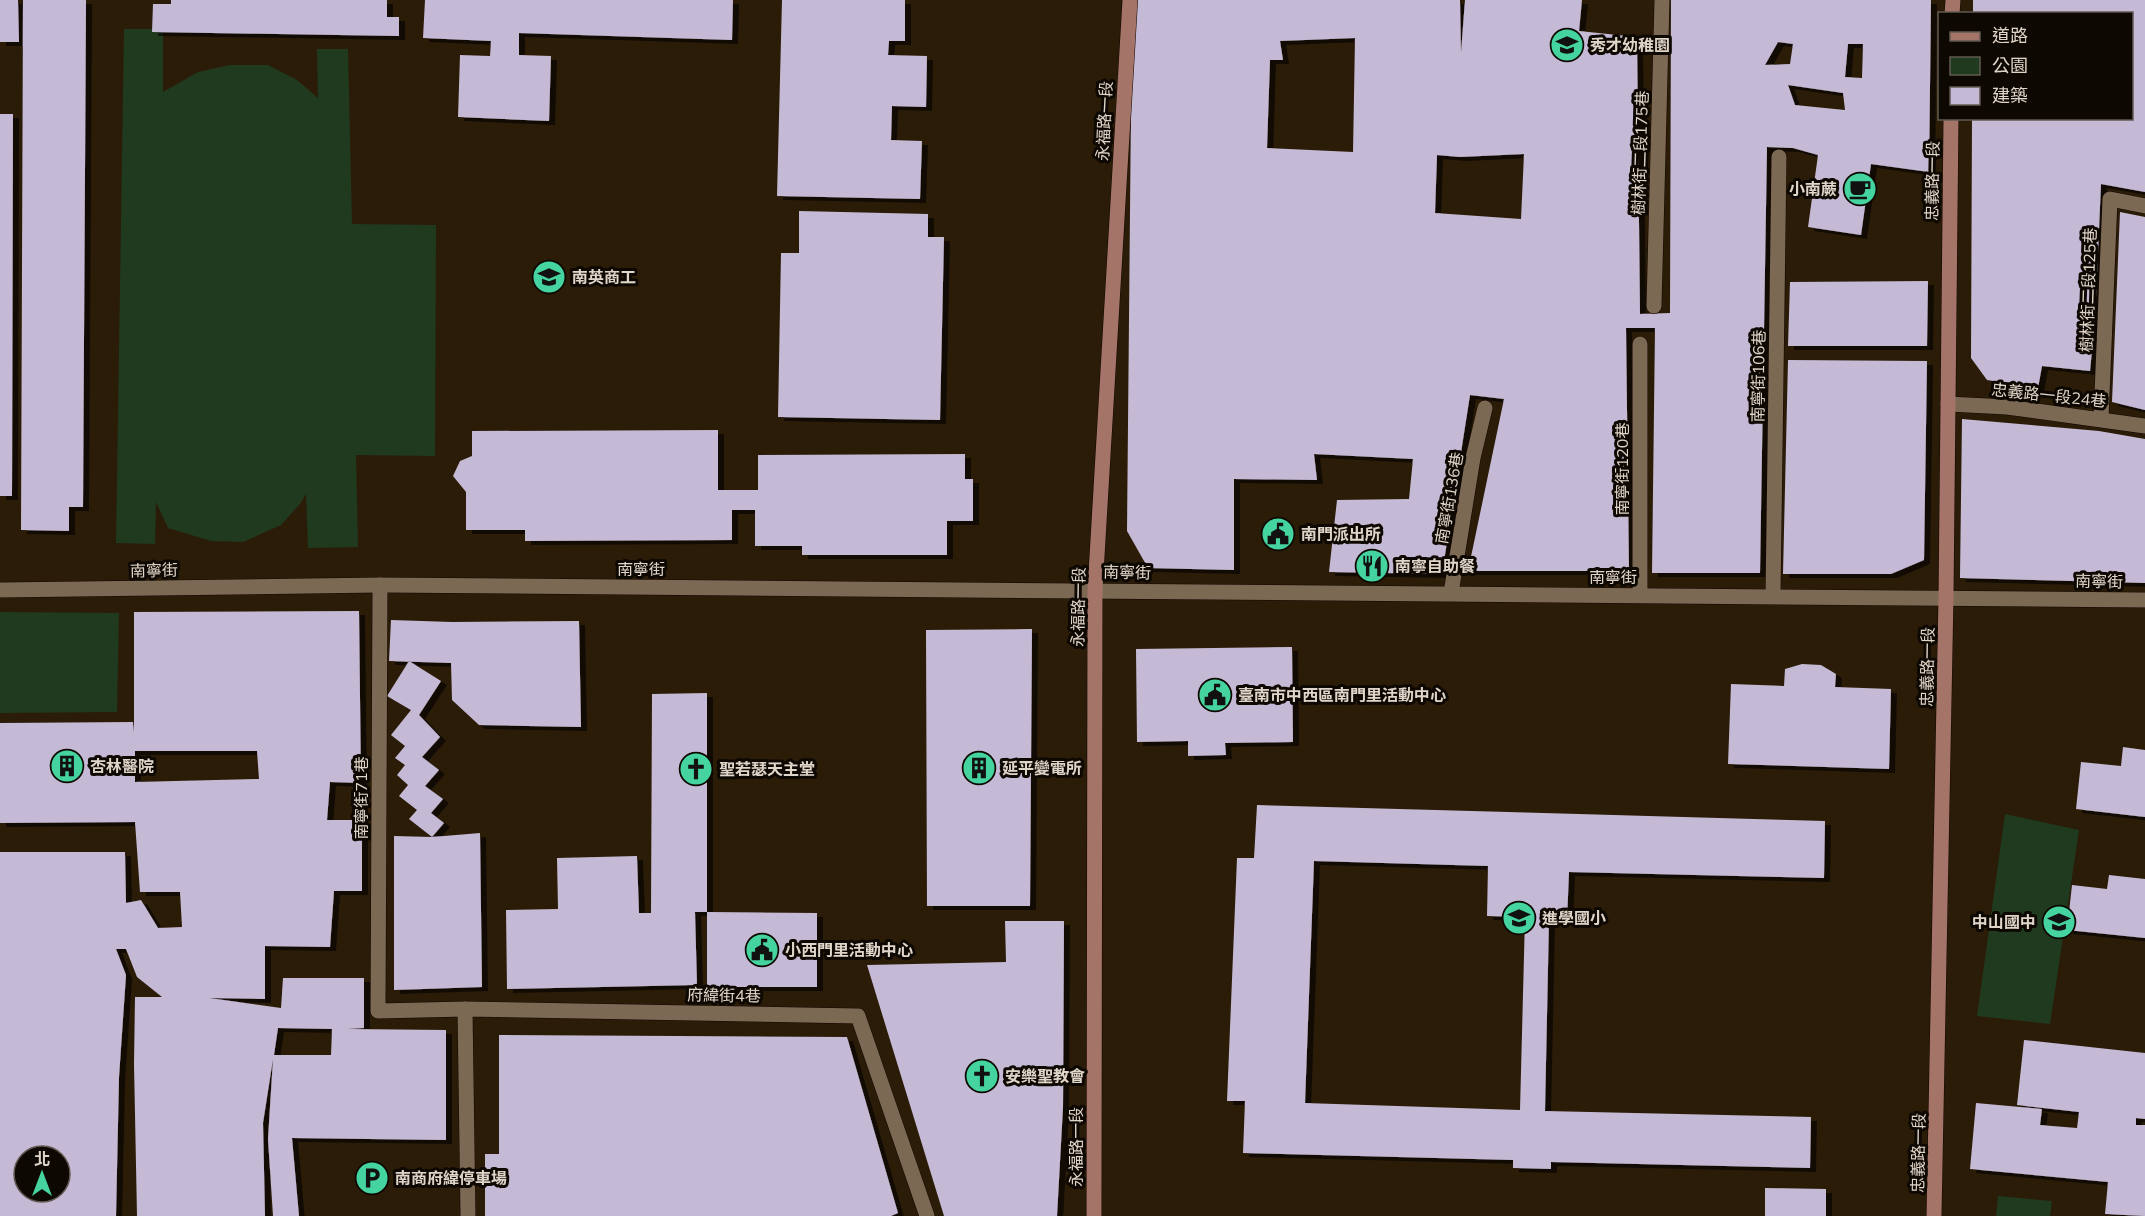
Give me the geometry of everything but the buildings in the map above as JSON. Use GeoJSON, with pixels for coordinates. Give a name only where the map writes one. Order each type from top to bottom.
{"type":"FeatureCollection","features":[{"type":"Feature","properties":{"kind":"street","name":"永福路一段"},"geometry":{"type":"LineString","coordinates":[[1094,1216],[1095,590],[1130,0]]}},
{"type":"Feature","properties":{"kind":"street","name":"樹林街二段175巷"},"geometry":{"type":"LineString","coordinates":[[1654,306],[1662,0]]}},
{"type":"Feature","properties":{"kind":"street","name":"忠義路一段"},"geometry":{"type":"LineString","coordinates":[[1935,1216],[1946,597],[1951,120]]}},
{"type":"Feature","properties":{"kind":"street","name":"南寧街106巷"},"geometry":{"type":"LineString","coordinates":[[1773,596],[1779,157]]}},
{"type":"Feature","properties":{"kind":"street","name":"樹林街二段125巷"},"geometry":{"type":"LineString","coordinates":[[2101,419],[2110,199],[2145,206]]}},
{"type":"Feature","properties":{"kind":"street","name":"南寧街120巷"},"geometry":{"type":"LineString","coordinates":[[1640,344],[1640,595]]}},
{"type":"Feature","properties":{"kind":"street","name":"忠義路一段24巷"},"geometry":{"type":"LineString","coordinates":[[1948,404],[2007,407],[2145,426]]}},
{"type":"Feature","properties":{"kind":"street","name":"南寧街136巷"},"geometry":{"type":"LineString","coordinates":[[1451,593],[1473,458],[1485,408]]}},
{"type":"Feature","properties":{"kind":"street","name":"南寧街"},"geometry":{"type":"LineString","coordinates":[[0,590],[380,585],[2145,600]]}},
{"type":"Feature","properties":{"kind":"street","name":"南寧街71巷"},"geometry":{"type":"LineString","coordinates":[[378,1011],[380,585]]}},
{"type":"Feature","properties":{"kind":"street","name":"府緯街4巷"},"geometry":{"type":"LineString","coordinates":[[378,1011],[465,1009],[858,1016],[927,1216]]}},
{"type":"Feature","properties":{"kind":"street"},"geometry":{"type":"LineString","coordinates":[[465,1009],[468,1216]]}},
{"type":"Feature","properties":{"kind":"green space"},"geometry":{"type":"Polygon","coordinates":[[[124,29],[163,29],[163,92],[198,72],[230,65],[268,65],[297,80],[318,98],[317,49],[348,49],[352,224],[436,225],[435,456],[356,455],[358,547],[308,548],[306,494],[281,525],[243,542],[211,541],[168,528],[156,502],[155,544],[116,543],[124,29]]]}},
{"type":"Feature","properties":{"kind":"green space"},"geometry":{"type":"Polygon","coordinates":[[[0,612],[119,613],[117,712],[0,713],[0,612]]]}},
{"type":"Feature","properties":{"kind":"green space"},"geometry":{"type":"Polygon","coordinates":[[[2005,814],[2079,830],[2050,1024],[1977,1016],[2005,814]]]}},
{"type":"Feature","properties":{"kind":"green space"},"geometry":{"type":"Polygon","coordinates":[[[1998,1196],[2052,1201],[2050,1216],[1996,1216],[1998,1196]]]}},
{"type":"Feature","properties":{"kind":"place","name":"秀才幼稚園"},"geometry":{"type":"Point","coordinates":[1567,45]}},
{"type":"Feature","properties":{"kind":"place","name":"小南蕨"},"geometry":{"type":"Point","coordinates":[1860,189]}},
{"type":"Feature","properties":{"kind":"place","name":"南英商工"},"geometry":{"type":"Point","coordinates":[549,277]}},
{"type":"Feature","properties":{"kind":"place","name":"南門派出所"},"geometry":{"type":"Point","coordinates":[1278,534]}},
{"type":"Feature","properties":{"kind":"place","name":"南寧自助餐"},"geometry":{"type":"Point","coordinates":[1372,566]}},
{"type":"Feature","properties":{"kind":"place","name":"臺南市中西區南門里活動中心"},"geometry":{"type":"Point","coordinates":[1215,695]}},
{"type":"Feature","properties":{"kind":"place","name":"杏林醫院"},"geometry":{"type":"Point","coordinates":[67,766]}},
{"type":"Feature","properties":{"kind":"place","name":"延平變電所"},"geometry":{"type":"Point","coordinates":[979,768]}},
{"type":"Feature","properties":{"kind":"place","name":"聖若瑟天主堂"},"geometry":{"type":"Point","coordinates":[696,769]}},
{"type":"Feature","properties":{"kind":"place","name":"進學國小"},"geometry":{"type":"Point","coordinates":[1519,918]}},
{"type":"Feature","properties":{"kind":"place","name":"中山國中"},"geometry":{"type":"Point","coordinates":[2059,922]}},
{"type":"Feature","properties":{"kind":"place","name":"小西門里活動中心"},"geometry":{"type":"Point","coordinates":[762,950]}},
{"type":"Feature","properties":{"kind":"place","name":"安樂聖教會"},"geometry":{"type":"Point","coordinates":[982,1076]}},
{"type":"Feature","properties":{"kind":"place","name":"南商府緯停車場"},"geometry":{"type":"Point","coordinates":[372,1178]}}]}
